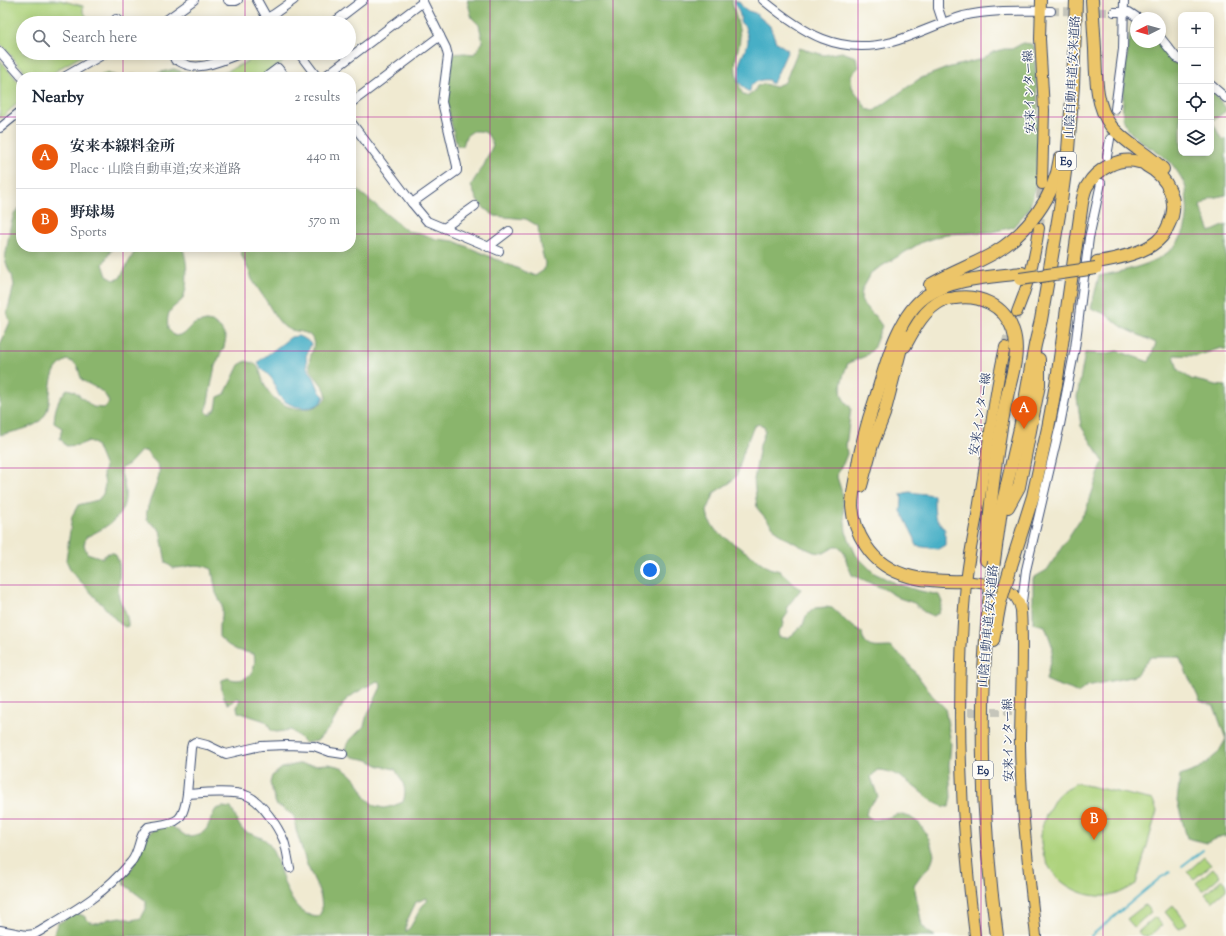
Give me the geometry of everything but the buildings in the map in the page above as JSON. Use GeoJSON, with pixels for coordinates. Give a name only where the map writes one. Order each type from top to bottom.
{"type":"FeatureCollection","features":[{"type":"Feature","properties":{"kind":"highway","name":"山陰自動車道;安来道路"},"geometry":{"type":"LineString","coordinates":[[992,561],[1005,507],[1019,487],[1039,385],[1037,346],[1060,209],[1070,128],[1076,0]]}},
{"type":"Feature","properties":{"kind":"highway"},"geometry":{"type":"LineString","coordinates":[[886,382],[899,330],[909,313],[925,296],[941,287],[959,282],[1124,263],[1154,251],[1173,231],[1179,216],[1179,204],[1177,191],[1170,176],[1159,165],[1124,139],[1111,125],[1104,113],[1098,94],[1092,0]]}},
{"type":"Feature","properties":{"kind":"highway"},"geometry":{"type":"LineString","coordinates":[[886,382],[893,327],[904,308],[921,291],[937,281],[1000,249],[1013,240],[1029,225],[1048,196],[1060,161],[1063,141],[1070,128]]}},
{"type":"Feature","properties":{"kind":"highway"},"geometry":{"type":"LineString","coordinates":[[984,694],[994,632],[991,603],[1011,566],[1034,496],[1057,379],[1082,203],[1087,187],[1097,173],[1109,165],[1125,161],[1139,162],[1156,170],[1168,184],[1174,201],[1172,217],[1165,233],[1153,245],[1136,253],[1097,265]]}},
{"type":"Feature","properties":{"kind":"highway"},"geometry":{"type":"LineString","coordinates":[[966,581],[918,579],[899,573],[883,565],[871,554],[861,538],[854,520],[852,506],[854,485],[863,442],[886,382],[913,330],[921,318],[931,308],[943,300],[965,296],[980,299],[996,306],[1007,318],[1013,330],[1016,346],[1015,360],[1000,435],[992,561],[991,603],[984,694]]}},
{"type":"Feature","properties":{"kind":"highway","name":"山陰自動車道;安来道路"},"geometry":{"type":"LineString","coordinates":[[984,694],[984,803],[988,862],[997,936]]}},
{"type":"Feature","properties":{"kind":"highway","name":"山陰自動車道;安来道路"},"geometry":{"type":"LineString","coordinates":[[984,694],[987,800],[994,880],[1001,936]]}},
{"type":"Feature","properties":{"kind":"main road","name":"安来インター線"},"geometry":{"type":"LineString","coordinates":[[1041,0],[1046,11],[1040,39],[1044,110],[1042,184]]}},
{"type":"Feature","properties":{"kind":"main road"},"geometry":{"type":"LineString","coordinates":[[1017,312],[1027,287],[1035,258],[1039,228]]}},
{"type":"Feature","properties":{"kind":"main road","name":"安来インター線"},"geometry":{"type":"LineString","coordinates":[[975,936],[963,817],[963,616],[966,581],[998,378],[1005,347]]}},
{"type":"Feature","properties":{"kind":"main road","name":"安来インター線"},"geometry":{"type":"LineString","coordinates":[[966,581],[1009,590],[1018,600],[1021,610],[1017,711],[1023,803],[1036,936]]}},
{"type":"Feature","properties":{"kind":"street"},"geometry":{"type":"LineString","coordinates":[[172,16],[194,0]]}},
{"type":"Feature","properties":{"kind":"street"},"geometry":{"type":"LineString","coordinates":[[228,0],[238,0]]}},
{"type":"Feature","properties":{"kind":"street"},"geometry":{"type":"LineString","coordinates":[[257,0],[266,16]]}},
{"type":"Feature","properties":{"kind":"street"},"geometry":{"type":"LineString","coordinates":[[270,16],[294,0]]}},
{"type":"Feature","properties":{"kind":"street"},"geometry":{"type":"LineString","coordinates":[[342,16],[363,0]]}},
{"type":"Feature","properties":{"kind":"street"},"geometry":{"type":"LineString","coordinates":[[763,0],[804,31],[833,44],[847,46],[873,46],[892,42],[943,23],[983,12],[1046,11]]}},
{"type":"Feature","properties":{"kind":"street"},"geometry":{"type":"LineString","coordinates":[[938,0],[938,8],[943,23]]}},
{"type":"Feature","properties":{"kind":"street"},"geometry":{"type":"LineString","coordinates":[[1115,109],[1123,49],[1124,0]]}},
{"type":"Feature","properties":{"kind":"street"},"geometry":{"type":"LineString","coordinates":[[356,52],[422,1],[446,48],[448,56],[442,102],[457,166],[456,171],[412,203]]}},
{"type":"Feature","properties":{"kind":"street"},"geometry":{"type":"LineString","coordinates":[[1114,12],[1130,13]]}},
{"type":"Feature","properties":{"kind":"street"},"geometry":{"type":"LineString","coordinates":[[356,99],[440,36]]}},
{"type":"Feature","properties":{"kind":"street"},"geometry":{"type":"LineString","coordinates":[[1166,44],[1178,58]]}},
{"type":"Feature","properties":{"kind":"street"},"geometry":{"type":"LineString","coordinates":[[0,52],[18,72]]}},
{"type":"Feature","properties":{"kind":"street"},"geometry":{"type":"LineString","coordinates":[[73,72],[94,60]]}},
{"type":"Feature","properties":{"kind":"street"},"geometry":{"type":"LineString","coordinates":[[179,60],[187,66],[200,67],[224,60]]}},
{"type":"Feature","properties":{"kind":"street"},"geometry":{"type":"LineString","coordinates":[[305,60],[314,72]]}},
{"type":"Feature","properties":{"kind":"street"},"geometry":{"type":"LineString","coordinates":[[330,72],[346,60]]}},
{"type":"Feature","properties":{"kind":"street"},"geometry":{"type":"LineString","coordinates":[[273,72],[278,68],[281,72]]}},
{"type":"Feature","properties":{"kind":"street"},"geometry":{"type":"LineString","coordinates":[[1214,88],[1226,98]]}},
{"type":"Feature","properties":{"kind":"street"},"geometry":{"type":"LineString","coordinates":[[0,128],[16,115]]}},
{"type":"Feature","properties":{"kind":"street"},"geometry":{"type":"LineString","coordinates":[[356,129],[427,221],[499,251]]}},
{"type":"Feature","properties":{"kind":"street"},"geometry":{"type":"LineString","coordinates":[[1107,156],[1110,139]]}},
{"type":"Feature","properties":{"kind":"street"},"geometry":{"type":"LineString","coordinates":[[1021,610],[1026,570],[1060,425],[1075,348],[1089,238],[1101,183]]}},
{"type":"Feature","properties":{"kind":"street"},"geometry":{"type":"LineString","coordinates":[[444,228],[475,206]]}},
{"type":"Feature","properties":{"kind":"street"},"geometry":{"type":"LineString","coordinates":[[488,247],[509,231]]}},
{"type":"Feature","properties":{"kind":"street"},"geometry":{"type":"LineString","coordinates":[[0,930],[31,936],[90,901],[114,880],[132,861],[137,852],[143,832],[148,827],[180,819],[183,813],[186,794],[191,748],[192,744],[195,742],[208,745],[229,754],[261,746],[287,745],[314,746],[330,752],[343,754]]}},
{"type":"Feature","properties":{"kind":"street"},"geometry":{"type":"LineString","coordinates":[[186,794],[212,793],[243,795],[255,800],[266,810],[283,839],[290,868]]}},
{"type":"Feature","properties":{"kind":"green space"},"geometry":{"type":"Polygon","coordinates":[[[0,0],[59,0],[83,6],[83,11],[86,16],[16,16],[16,60],[74,60],[55,72],[26,72],[0,43],[0,0]]]}},
{"type":"Feature","properties":{"kind":"green space"},"geometry":{"type":"Polygon","coordinates":[[[467,0],[733,0],[732,2],[740,37],[736,58],[736,73],[743,95],[748,96],[754,92],[757,86],[765,84],[774,87],[785,82],[799,48],[824,55],[842,52],[856,57],[859,67],[851,75],[852,87],[867,109],[874,111],[919,79],[947,68],[982,59],[993,52],[1004,49],[1012,49],[1023,43],[1034,46],[1038,111],[1037,161],[1035,189],[1029,209],[1013,227],[992,232],[946,234],[922,242],[872,272],[862,290],[861,299],[864,305],[882,326],[873,349],[866,356],[848,363],[841,385],[843,398],[851,408],[846,446],[847,454],[838,471],[837,477],[842,493],[846,532],[856,555],[874,573],[895,583],[916,590],[939,595],[942,602],[939,613],[933,616],[924,612],[914,603],[899,598],[884,589],[852,575],[844,552],[840,547],[834,547],[824,553],[814,552],[779,534],[757,508],[754,480],[760,445],[765,431],[764,426],[759,424],[754,426],[745,447],[737,475],[731,482],[715,492],[707,511],[709,521],[717,532],[769,568],[780,571],[801,589],[787,607],[788,613],[783,620],[784,624],[778,634],[779,637],[787,638],[792,635],[803,625],[806,616],[815,608],[832,608],[849,624],[862,632],[863,638],[868,645],[872,647],[890,647],[906,660],[932,695],[945,708],[951,743],[949,765],[951,797],[949,807],[941,806],[933,802],[898,776],[888,771],[877,770],[871,777],[878,797],[868,807],[866,815],[873,820],[887,818],[898,814],[910,817],[920,824],[929,839],[934,855],[930,867],[921,875],[914,885],[922,925],[928,932],[935,936],[53,936],[57,924],[76,913],[84,916],[90,922],[99,923],[108,919],[121,917],[132,920],[141,918],[146,909],[146,901],[125,885],[123,879],[132,868],[147,835],[153,830],[170,825],[186,836],[200,834],[207,828],[216,809],[223,807],[231,808],[243,830],[264,839],[269,844],[291,898],[306,914],[317,917],[322,910],[318,888],[307,865],[293,815],[276,804],[270,783],[272,776],[282,768],[298,764],[329,764],[341,767],[356,779],[366,798],[375,806],[384,808],[403,802],[405,789],[395,769],[380,766],[368,760],[353,757],[348,754],[345,748],[351,739],[364,726],[366,718],[381,687],[380,682],[377,681],[345,701],[330,727],[317,741],[305,743],[291,730],[277,732],[271,731],[265,721],[238,712],[237,707],[240,699],[237,698],[228,704],[222,692],[222,680],[228,678],[240,680],[249,675],[254,666],[254,654],[237,650],[228,645],[219,637],[222,605],[216,593],[212,569],[201,565],[173,568],[166,563],[160,530],[147,520],[148,507],[159,477],[159,468],[146,451],[141,451],[129,464],[120,470],[124,483],[125,494],[121,512],[107,526],[86,537],[84,545],[87,553],[102,558],[108,553],[114,553],[117,557],[119,566],[118,593],[126,613],[128,626],[125,627],[119,623],[71,571],[66,560],[72,516],[78,505],[98,500],[103,494],[105,484],[103,474],[105,467],[96,445],[89,441],[79,445],[66,446],[60,438],[62,428],[54,423],[56,409],[61,397],[67,389],[74,391],[93,407],[104,408],[109,403],[102,392],[82,380],[77,365],[67,360],[59,366],[54,373],[48,407],[45,415],[39,422],[26,428],[0,435],[0,345],[10,322],[7,313],[14,285],[12,275],[5,259],[14,214],[16,212],[16,252],[110,252],[103,264],[107,276],[114,280],[120,278],[134,252],[184,252],[187,274],[186,289],[182,300],[172,308],[169,313],[168,329],[175,336],[184,334],[194,324],[206,321],[212,322],[221,329],[226,338],[224,347],[215,366],[206,412],[208,414],[216,409],[218,397],[225,394],[239,365],[246,361],[257,366],[268,391],[280,402],[287,406],[297,408],[308,409],[314,407],[326,398],[326,393],[324,388],[312,373],[309,363],[314,343],[313,340],[308,334],[289,330],[282,325],[252,279],[241,252],[356,252],[356,188],[407,231],[420,233],[436,239],[454,241],[535,276],[544,270],[545,263],[540,245],[538,226],[526,219],[495,216],[485,209],[477,200],[471,186],[484,165],[493,145],[488,135],[481,131],[473,131],[466,136],[463,146],[457,146],[447,100],[450,67],[454,54],[474,54],[483,42],[479,25],[472,18],[467,0]],[[427,898],[416,902],[406,923],[406,932],[423,905],[427,898]]]}},
{"type":"Feature","properties":{"kind":"green space"},"geometry":{"type":"Polygon","coordinates":[[[1130,37],[1130,48],[1163,48],[1172,62],[1178,64],[1178,156],[1214,156],[1214,125],[1222,140],[1226,139],[1226,195],[1211,198],[1200,206],[1210,232],[1226,225],[1226,350],[1221,348],[1197,356],[1174,355],[1178,370],[1191,379],[1226,386],[1226,739],[1214,706],[1200,701],[1179,657],[1150,657],[1135,676],[1087,686],[1078,693],[1046,680],[1053,648],[1045,626],[1033,623],[1033,578],[1047,570],[1086,510],[1103,461],[1081,426],[1077,397],[1085,353],[1103,354],[1118,351],[1149,362],[1156,343],[1124,328],[1105,314],[1091,308],[1099,276],[1131,269],[1147,264],[1161,257],[1172,248],[1181,237],[1186,222],[1186,189],[1178,173],[1170,162],[1133,135],[1124,123],[1123,106],[1130,37]]]}},
{"type":"Feature","properties":{"kind":"green space"},"geometry":{"type":"Polygon","coordinates":[[[0,60],[16,79],[16,105],[0,119],[0,60]]]}},
{"type":"Feature","properties":{"kind":"green space"},"geometry":{"type":"Polygon","coordinates":[[[251,60],[285,60],[270,72],[225,72],[251,60]]]}},
{"type":"Feature","properties":{"kind":"green space"},"geometry":{"type":"Polygon","coordinates":[[[174,69],[183,72],[162,72],[174,69]]]}},
{"type":"Feature","properties":{"kind":"green space"},"geometry":{"type":"Polygon","coordinates":[[[1214,94],[1226,108],[1226,111],[1214,120],[1214,94]]]}},
{"type":"Feature","properties":{"kind":"green space"},"geometry":{"type":"Polygon","coordinates":[[[1226,739],[1226,836],[1222,836],[1207,843],[1187,838],[1177,801],[1180,776],[1199,769],[1218,753],[1226,739]]]}},
{"type":"Feature","properties":{"kind":"green space"},"geometry":{"type":"Polygon","coordinates":[[[1076,783],[1153,800],[1157,811],[1136,884],[1119,893],[1108,896],[1091,895],[1075,890],[1061,881],[1051,870],[1044,856],[1041,840],[1043,824],[1057,796],[1076,783]]]}},
{"type":"Feature","properties":{"kind":"green space"},"geometry":{"type":"Polygon","coordinates":[[[1204,857],[1211,865],[1194,879],[1187,872],[1204,857]]]}},
{"type":"Feature","properties":{"kind":"green space"},"geometry":{"type":"Polygon","coordinates":[[[1213,868],[1220,876],[1203,891],[1196,883],[1213,868]]]}},
{"type":"Feature","properties":{"kind":"green space"},"geometry":{"type":"Polygon","coordinates":[[[1222,879],[1226,883],[1226,890],[1212,902],[1205,894],[1222,879]]]}},
{"type":"Feature","properties":{"kind":"green space"},"geometry":{"type":"Polygon","coordinates":[[[1145,905],[1151,912],[1134,927],[1127,919],[1145,905]]]}},
{"type":"Feature","properties":{"kind":"green space"},"geometry":{"type":"Polygon","coordinates":[[[1173,905],[1187,923],[1179,929],[1165,912],[1173,905]]]}},
{"type":"Feature","properties":{"kind":"green space"},"geometry":{"type":"Polygon","coordinates":[[[1155,917],[1162,925],[1149,936],[1142,936],[1138,932],[1155,917]]]}},
{"type":"Feature","properties":{"kind":"water"},"geometry":{"type":"Polygon","coordinates":[[[735,1],[739,2],[745,10],[755,13],[770,26],[776,42],[788,50],[773,83],[770,83],[769,80],[755,82],[751,85],[750,91],[747,91],[739,82],[740,62],[748,43],[748,38],[745,27],[740,22],[740,16],[735,1]]]}},
{"type":"Feature","properties":{"kind":"water"},"geometry":{"type":"Polygon","coordinates":[[[298,336],[307,340],[311,344],[306,356],[307,367],[320,392],[324,396],[317,405],[305,408],[291,405],[281,398],[272,379],[262,369],[258,362],[291,337],[298,336]]]}},
{"type":"Feature","properties":{"kind":"water"},"geometry":{"type":"Polygon","coordinates":[[[909,492],[934,495],[935,516],[945,530],[945,545],[938,549],[916,546],[915,539],[901,511],[901,494],[909,492]]]}},
{"type":"Feature","properties":{"kind":"waterway"},"geometry":{"type":"LineString","coordinates":[[1182,866],[1203,850]]}},
{"type":"Feature","properties":{"kind":"waterway"},"geometry":{"type":"LineString","coordinates":[[1091,936],[1160,878],[1170,872]]}},
{"type":"Feature","properties":{"kind":"tunnel"},"geometry":{"type":"LineString","coordinates":[[1051,11],[1114,12]]}},
{"type":"Feature","properties":{"kind":"tunnel"},"geometry":{"type":"LineString","coordinates":[[1110,139],[1115,109]]}},
{"type":"Feature","properties":{"kind":"tunnel"},"geometry":{"type":"LineString","coordinates":[[1039,228],[1042,184]]}},
{"type":"Feature","properties":{"kind":"tunnel"},"geometry":{"type":"LineString","coordinates":[[1005,347],[1017,312]]}},
{"type":"Feature","properties":{"kind":"tunnel"},"geometry":{"type":"LineString","coordinates":[[968,712],[1014,712]]}},
{"type":"Feature","properties":{"kind":"place","name":"安来本線料金所"},"geometry":{"type":"Point","coordinates":[1024,429]}},
{"type":"Feature","properties":{"kind":"place","name":"野球場"},"geometry":{"type":"Point","coordinates":[1094,840]}}]}
